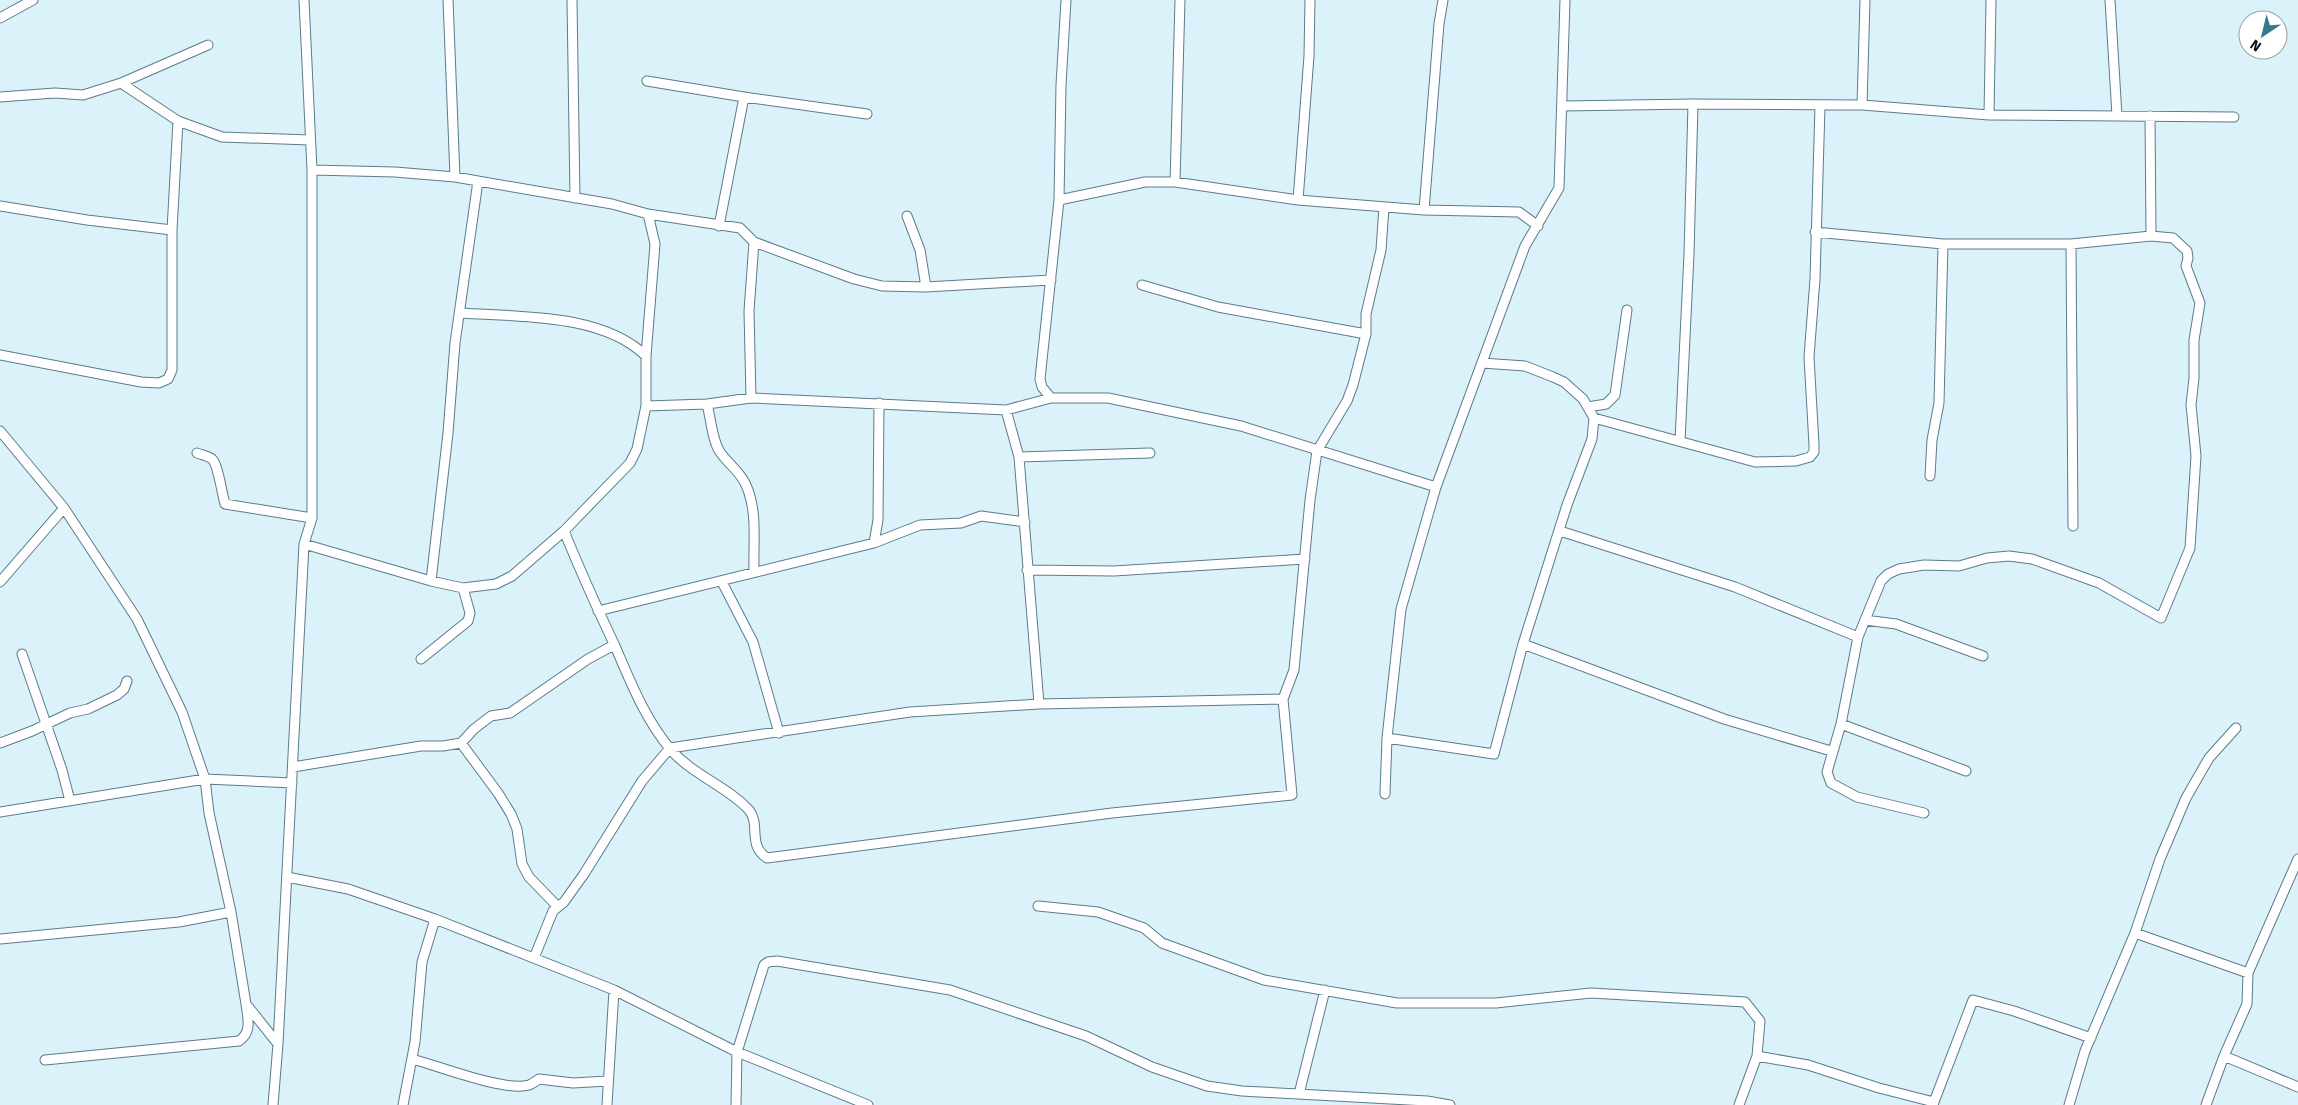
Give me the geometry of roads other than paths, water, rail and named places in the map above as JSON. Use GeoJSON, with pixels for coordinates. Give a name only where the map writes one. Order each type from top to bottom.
{"type":"FeatureCollection","features":[{"type":"Feature","properties":{"kind":"street"},"geometry":{"type":"LineString","coordinates":[[0,18],[33,0]]}},
{"type":"Feature","properties":{"kind":"street"},"geometry":{"type":"LineString","coordinates":[[273,1105],[278,1044],[304,544],[312,518],[312,170],[304,0]]}},
{"type":"Feature","properties":{"kind":"street"},"geometry":{"type":"LineString","coordinates":[[448,0],[454,176]]}},
{"type":"Feature","properties":{"kind":"street"},"geometry":{"type":"LineString","coordinates":[[572,0],[575,198]]}},
{"type":"Feature","properties":{"kind":"street"},"geometry":{"type":"LineString","coordinates":[[1046,399],[1040,379],[1059,200],[1061,85],[1066,0]]}},
{"type":"Feature","properties":{"kind":"street"},"geometry":{"type":"LineString","coordinates":[[1175,182],[1180,0]]}},
{"type":"Feature","properties":{"kind":"street"},"geometry":{"type":"LineString","coordinates":[[1298,200],[1309,56],[1310,0]]}},
{"type":"Feature","properties":{"kind":"street"},"geometry":{"type":"LineString","coordinates":[[1424,210],[1439,24],[1443,0]]}},
{"type":"Feature","properties":{"kind":"street"},"geometry":{"type":"LineString","coordinates":[[1385,794],[1387,738],[1401,609],[1436,487],[1525,246],[1558,188],[1563,106],[1565,0]]}},
{"type":"Feature","properties":{"kind":"street"},"geometry":{"type":"LineString","coordinates":[[1862,105],[1865,0]]}},
{"type":"Feature","properties":{"kind":"street"},"geometry":{"type":"LineString","coordinates":[[1990,115],[1991,0]]}},
{"type":"Feature","properties":{"kind":"street"},"geometry":{"type":"LineString","coordinates":[[2110,0],[2117,116]]}},
{"type":"Feature","properties":{"kind":"street"},"geometry":{"type":"LineString","coordinates":[[0,97],[55,93],[83,95],[121,83],[208,45]]}},
{"type":"Feature","properties":{"kind":"street"},"geometry":{"type":"LineString","coordinates":[[647,81],[867,114]]}},
{"type":"Feature","properties":{"kind":"street"},"geometry":{"type":"LineString","coordinates":[[121,83],[178,121],[222,137],[310,140]]}},
{"type":"Feature","properties":{"kind":"street"},"geometry":{"type":"LineString","coordinates":[[719,226],[744,97]]}},
{"type":"Feature","properties":{"kind":"street"},"geometry":{"type":"LineString","coordinates":[[1563,106],[1693,104],[1862,105],[1990,115],[2234,117]]}},
{"type":"Feature","properties":{"kind":"street"},"geometry":{"type":"LineString","coordinates":[[1680,442],[1693,104]]}},
{"type":"Feature","properties":{"kind":"street"},"geometry":{"type":"LineString","coordinates":[[1594,418],[1755,462],[1796,461],[1810,457],[1814,452],[1809,357],[1815,279],[1820,106]]}},
{"type":"Feature","properties":{"kind":"street"},"geometry":{"type":"LineString","coordinates":[[2150,116],[2151,236]]}},
{"type":"Feature","properties":{"kind":"street"},"geometry":{"type":"LineString","coordinates":[[0,355],[141,382],[159,384],[168,379],[172,370],[172,230],[178,121]]}},
{"type":"Feature","properties":{"kind":"street"},"geometry":{"type":"LineString","coordinates":[[312,170],[395,172],[454,176],[612,204],[648,214],[740,228],[754,242],[854,279],[882,286],[926,287],[1051,280]]}},
{"type":"Feature","properties":{"kind":"street"},"geometry":{"type":"LineString","coordinates":[[431,581],[448,432],[455,343],[478,181]]}},
{"type":"Feature","properties":{"kind":"street"},"geometry":{"type":"LineString","coordinates":[[1059,200],[1145,182],[1175,182],[1298,200],[1424,210],[1519,212],[1538,226]]}},
{"type":"Feature","properties":{"kind":"street"},"geometry":{"type":"LineString","coordinates":[[0,206],[87,220],[172,230]]}},
{"type":"Feature","properties":{"kind":"street"},"geometry":{"type":"LineString","coordinates":[[564,531],[642,710],[670,748],[687,767],[733,796],[751,813],[757,847],[760,853],[767,858],[1112,813],[1292,795],[1283,700],[1294,670],[1317,451],[1347,402],[1366,334],[1366,314],[1381,250],[1384,207]]}},
{"type":"Feature","properties":{"kind":"street"},"geometry":{"type":"LineString","coordinates":[[304,544],[431,581],[463,588],[496,584],[512,576],[564,531],[630,463],[637,449],[646,406],[646,356],[655,244],[648,214]]}},
{"type":"Feature","properties":{"kind":"street"},"geometry":{"type":"LineString","coordinates":[[907,216],[920,250],[926,287]]}},
{"type":"Feature","properties":{"kind":"street"},"geometry":{"type":"LineString","coordinates":[[1815,232],[1943,244],[2071,244],[2151,236],[2173,238],[2187,251],[2186,266],[2200,303],[2194,340],[2194,378],[2191,405],[2196,456],[2190,548],[2161,618],[2099,583],[2032,559],[2009,556],[1987,558],[1958,566],[1924,565],[1898,568],[1888,574],[1882,581],[1858,637],[1841,724],[1831,751],[1827,772],[1831,783],[1840,789],[1857,796],[1924,812]]}},
{"type":"Feature","properties":{"kind":"street"},"geometry":{"type":"LineString","coordinates":[[751,398],[749,311],[754,242]]}},
{"type":"Feature","properties":{"kind":"street"},"geometry":{"type":"LineString","coordinates":[[1930,476],[1932,440],[1939,403],[1943,244]]}},
{"type":"Feature","properties":{"kind":"street"},"geometry":{"type":"LineString","coordinates":[[2071,244],[2073,526]]}},
{"type":"Feature","properties":{"kind":"street"},"geometry":{"type":"LineString","coordinates":[[1142,285],[1218,307],[1366,334]]}},
{"type":"Feature","properties":{"kind":"street"},"geometry":{"type":"LineString","coordinates":[[1588,408],[1606,404],[1615,395],[1627,310]]}},
{"type":"Feature","properties":{"kind":"street"},"geometry":{"type":"LineString","coordinates":[[460,313],[560,320],[612,332],[633,344],[646,356]]}},
{"type":"Feature","properties":{"kind":"street"},"geometry":{"type":"LineString","coordinates":[[1387,738],[1494,754],[1523,644],[1567,505],[1592,439],[1594,418],[1583,399],[1564,382],[1525,366],[1482,363]]}},
{"type":"Feature","properties":{"kind":"street"},"geometry":{"type":"LineString","coordinates":[[646,406],[707,404],[751,398],[880,403],[969,410],[1006,410],[1046,399],[1108,398],[1241,426],[1436,487]]}},
{"type":"Feature","properties":{"kind":"street"},"geometry":{"type":"LineString","coordinates":[[874,543],[878,520],[880,403]]}},
{"type":"Feature","properties":{"kind":"street"},"geometry":{"type":"LineString","coordinates":[[707,404],[716,444],[720,452],[737,469],[751,499],[754,516],[754,572]]}},
{"type":"Feature","properties":{"kind":"street"},"geometry":{"type":"LineString","coordinates":[[1006,410],[1019,456],[1039,704]]}},
{"type":"Feature","properties":{"kind":"street"},"geometry":{"type":"LineString","coordinates":[[0,431],[64,508],[137,619],[182,712],[204,779],[208,813],[231,912],[249,1030],[246,1037],[239,1041],[44,1060]]}},
{"type":"Feature","properties":{"kind":"street"},"geometry":{"type":"LineString","coordinates":[[197,452],[213,460],[217,466],[220,492],[225,504],[312,518]]}},
{"type":"Feature","properties":{"kind":"street"},"geometry":{"type":"LineString","coordinates":[[1019,456],[1150,453]]}},
{"type":"Feature","properties":{"kind":"street"},"geometry":{"type":"LineString","coordinates":[[0,582],[64,508]]}},
{"type":"Feature","properties":{"kind":"street"},"geometry":{"type":"LineString","coordinates":[[598,611],[722,582],[754,572],[874,543],[904,529],[920,525],[961,523],[981,516],[1025,522]]}},
{"type":"Feature","properties":{"kind":"street"},"geometry":{"type":"LineString","coordinates":[[1560,531],[1736,586],[1858,637]]}},
{"type":"Feature","properties":{"kind":"street"},"geometry":{"type":"LineString","coordinates":[[1027,570],[1114,570],[1305,559]]}},
{"type":"Feature","properties":{"kind":"street"},"geometry":{"type":"LineString","coordinates":[[722,582],[753,642],[779,733]]}},
{"type":"Feature","properties":{"kind":"street"},"geometry":{"type":"LineString","coordinates":[[421,659],[468,622],[470,613],[463,588]]}},
{"type":"Feature","properties":{"kind":"street"},"geometry":{"type":"LineString","coordinates":[[1865,620],[1896,624],[1983,656]]}},
{"type":"Feature","properties":{"kind":"street"},"geometry":{"type":"LineString","coordinates":[[1523,644],[1724,719],[1831,751]]}},
{"type":"Feature","properties":{"kind":"street"},"geometry":{"type":"LineString","coordinates":[[293,767],[421,746],[461,744],[474,729],[491,716],[510,713],[588,659],[614,645]]}},
{"type":"Feature","properties":{"kind":"street"},"geometry":{"type":"LineString","coordinates":[[22,654],[62,770],[70,802]]}},
{"type":"Feature","properties":{"kind":"street"},"geometry":{"type":"LineString","coordinates":[[0,744],[117,696],[124,689],[127,681]]}},
{"type":"Feature","properties":{"kind":"street"},"geometry":{"type":"LineString","coordinates":[[534,958],[553,911],[584,874],[642,781],[670,748],[910,712],[1039,704],[1283,700]]}},
{"type":"Feature","properties":{"kind":"street"},"geometry":{"type":"LineString","coordinates":[[1841,724],[1966,771]]}},
{"type":"Feature","properties":{"kind":"street"},"geometry":{"type":"LineString","coordinates":[[2069,1105],[2091,1038],[2135,933],[2160,859],[2186,798],[2209,758],[2236,728]]}},
{"type":"Feature","properties":{"kind":"street"},"geometry":{"type":"LineString","coordinates":[[461,744],[498,793],[511,814],[519,839],[522,864],[529,877],[558,907]]}},
{"type":"Feature","properties":{"kind":"street"},"geometry":{"type":"LineString","coordinates":[[0,812],[204,779],[292,783]]}},
{"type":"Feature","properties":{"kind":"street"},"geometry":{"type":"LineString","coordinates":[[2206,1105],[2224,1056],[2247,1004],[2248,973],[2298,859]]}},
{"type":"Feature","properties":{"kind":"street"},"geometry":{"type":"LineString","coordinates":[[287,877],[348,889],[435,919],[614,990],[736,1052],[868,1105]]}},
{"type":"Feature","properties":{"kind":"street"},"geometry":{"type":"LineString","coordinates":[[1038,906],[1098,912],[1144,928],[1162,943],[1225,968],[1264,980],[1397,1004],[1496,1003],[1591,993],[1745,1002],[1760,1021],[1757,1056],[1739,1105]]}},
{"type":"Feature","properties":{"kind":"street"},"geometry":{"type":"LineString","coordinates":[[0,939],[179,922],[231,912]]}},
{"type":"Feature","properties":{"kind":"street"},"geometry":{"type":"LineString","coordinates":[[404,1105],[412,1059],[422,962],[435,919]]}},
{"type":"Feature","properties":{"kind":"street"},"geometry":{"type":"LineString","coordinates":[[2135,933],[2248,973]]}},
{"type":"Feature","properties":{"kind":"street"},"geometry":{"type":"LineString","coordinates":[[736,1105],[736,1052],[764,965],[768,962],[777,961],[950,990],[1086,1036],[1152,1067],[1207,1086],[1242,1091],[1427,1101],[1450,1105]]}},
{"type":"Feature","properties":{"kind":"street"},"geometry":{"type":"LineString","coordinates":[[607,1105],[614,990]]}},
{"type":"Feature","properties":{"kind":"street"},"geometry":{"type":"LineString","coordinates":[[1299,1094],[1325,990]]}},
{"type":"Feature","properties":{"kind":"street"},"geometry":{"type":"LineString","coordinates":[[1757,1056],[1808,1064],[1879,1088],[1934,1103],[1973,1000],[2014,1011],[2091,1038]]}},
{"type":"Feature","properties":{"kind":"street"},"geometry":{"type":"LineString","coordinates":[[246,1004],[278,1044]]}},
{"type":"Feature","properties":{"kind":"street"},"geometry":{"type":"LineString","coordinates":[[2224,1056],[2298,1088]]}},
{"type":"Feature","properties":{"kind":"street"},"geometry":{"type":"LineString","coordinates":[[412,1059],[472,1077],[514,1086],[530,1085],[539,1079],[573,1083],[608,1081]]}}]}
